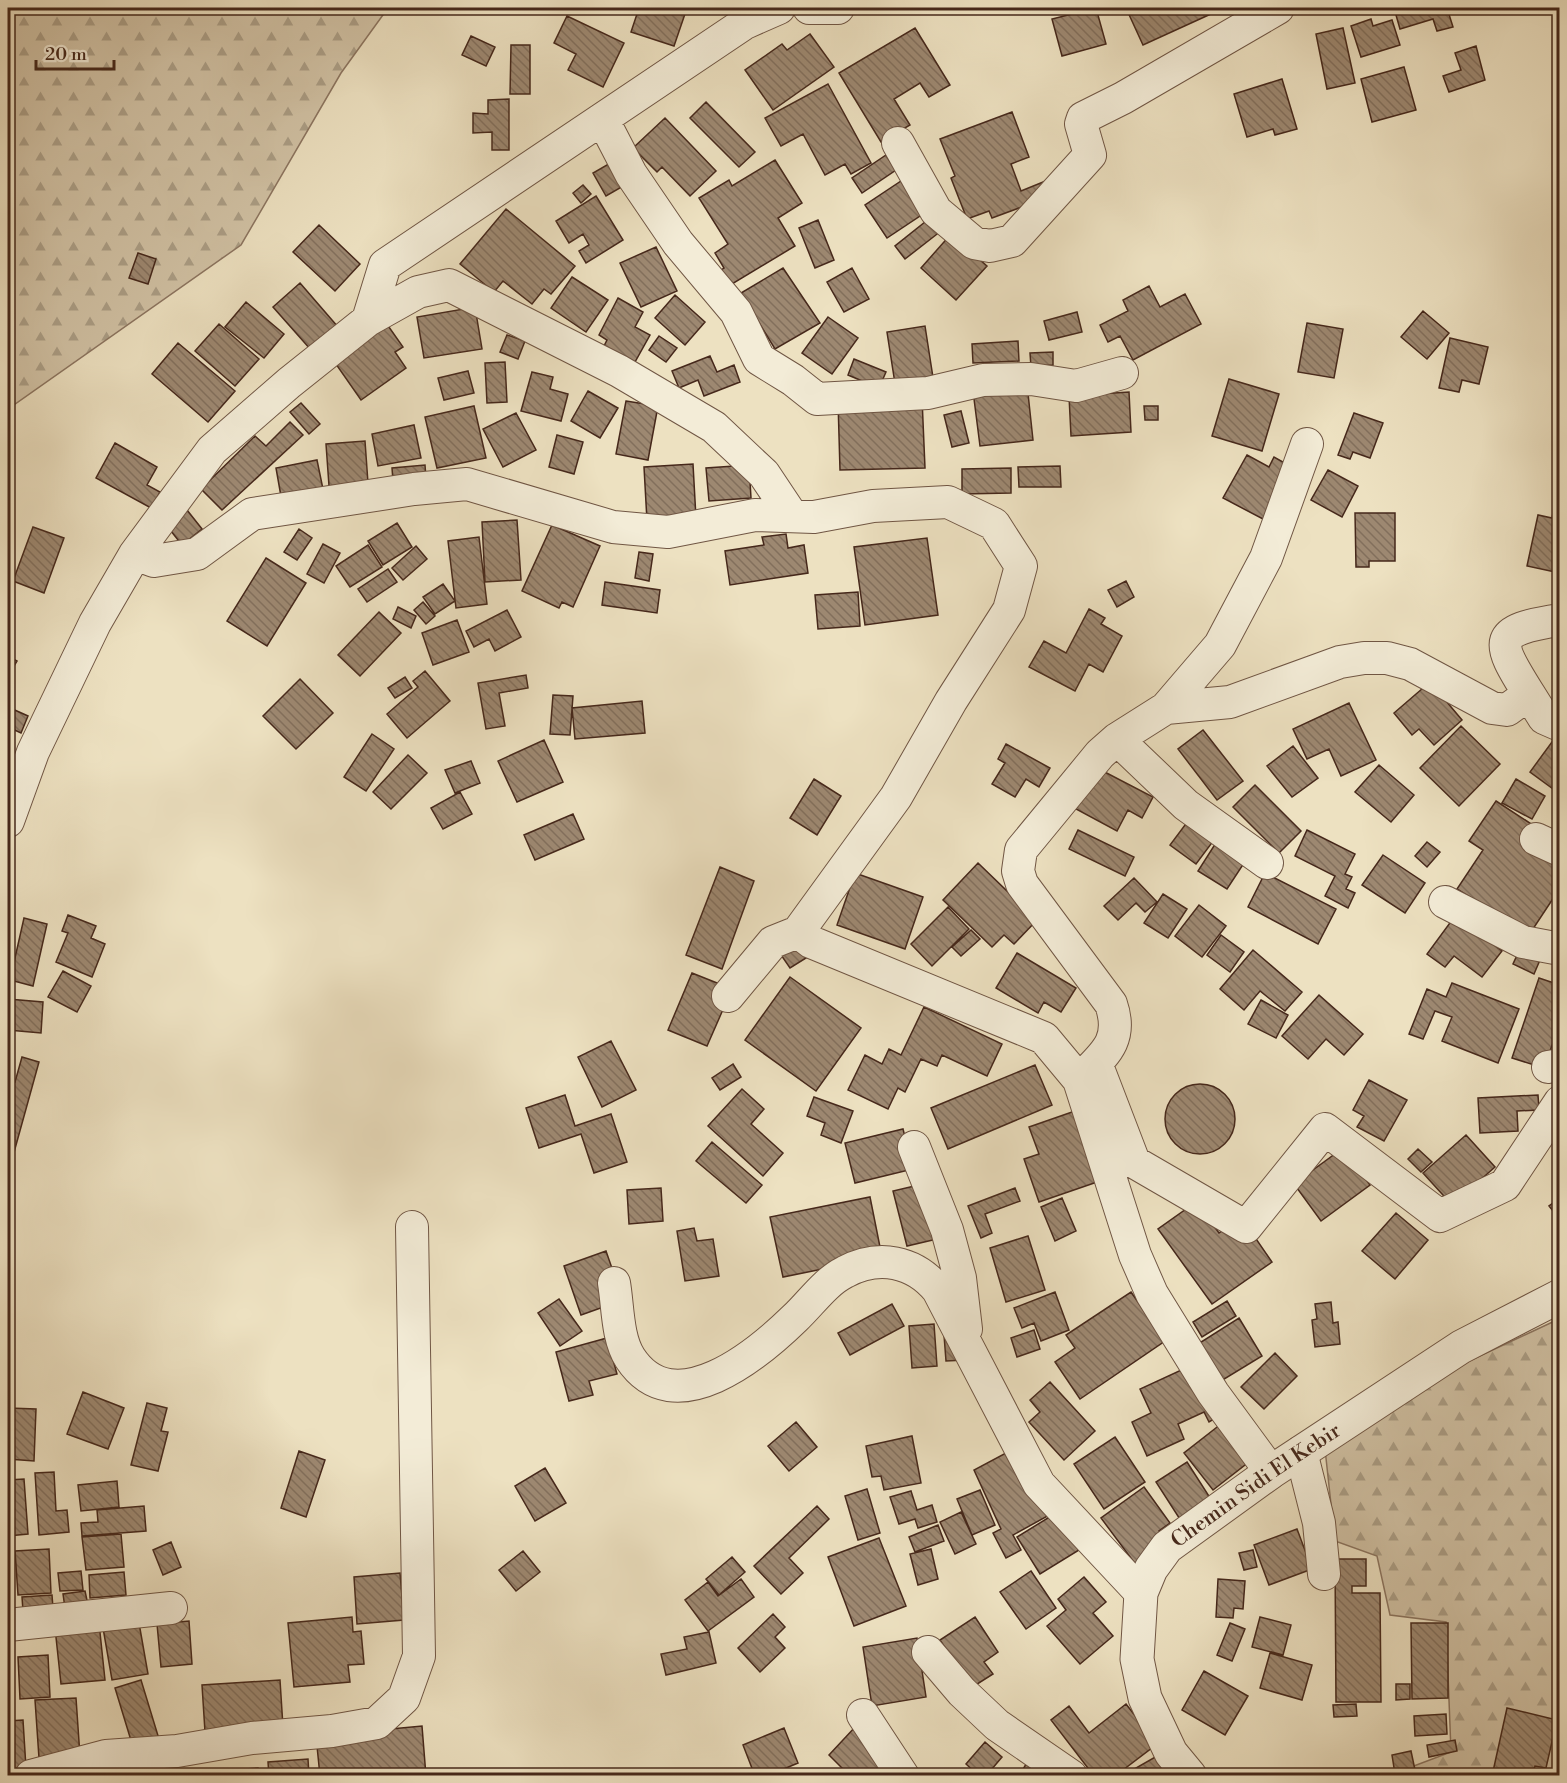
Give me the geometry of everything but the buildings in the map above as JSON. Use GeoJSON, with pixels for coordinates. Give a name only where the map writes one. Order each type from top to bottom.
{"type":"FeatureCollection","features":[{"type":"Feature","properties":{"kind":"street"},"geometry":{"type":"LineString","coordinates":[[368,320],[385,265],[745,23],[779,8]]}},
{"type":"Feature","properties":{"kind":"street"},"geometry":{"type":"LineString","coordinates":[[809,8],[838,8]]}},
{"type":"Feature","properties":{"kind":"street"},"geometry":{"type":"LineString","coordinates":[[898,143],[936,211],[974,243],[990,246],[1012,240],[1090,154],[1081,124],[1083,118],[1123,98],[1278,8]]}},
{"type":"Feature","properties":{"kind":"street"},"geometry":{"type":"LineString","coordinates":[[603,120],[631,174],[678,243],[736,312],[759,359],[793,380],[817,399],[928,393],[983,380],[1031,379],[1076,386],[1122,373]]}},
{"type":"Feature","properties":{"kind":"street"},"geometry":{"type":"LineString","coordinates":[[8,821],[33,752],[95,623],[135,554],[212,450],[289,383],[368,320],[418,292],[449,285],[620,371],[714,427],[764,474],[792,516]]}},
{"type":"Feature","properties":{"kind":"street"},"geometry":{"type":"LineString","coordinates":[[1087,1072],[1111,1047],[1116,1025],[1111,1004],[1022,884],[1017,864],[1021,850],[1100,754],[1117,739],[1166,708],[1220,645],[1266,558],[1307,444]]}},
{"type":"Feature","properties":{"kind":"street"},"geometry":{"type":"LineString","coordinates":[[135,554],[154,561],[197,554],[252,514],[414,489],[467,484],[603,524],[668,532],[754,515],[814,517],[873,506],[948,502],[994,524],[1020,566],[1009,610],[951,701],[897,797],[798,932],[772,942],[728,996]]}},
{"type":"Feature","properties":{"kind":"street"},"geometry":{"type":"LineString","coordinates":[[1560,620],[1521,626],[1512,633],[1506,643],[1507,659],[1544,718],[1560,725]]}},
{"type":"Feature","properties":{"kind":"street"},"geometry":{"type":"LineString","coordinates":[[1166,708],[1230,702],[1340,662],[1364,658],[1387,658],[1410,664],[1497,710],[1512,708],[1529,694]]}},
{"type":"Feature","properties":{"kind":"street"},"geometry":{"type":"LineString","coordinates":[[1117,739],[1186,805],[1267,863]]}},
{"type":"Feature","properties":{"kind":"street"},"geometry":{"type":"LineString","coordinates":[[1445,902],[1523,942],[1560,949]]}},
{"type":"Feature","properties":{"kind":"street"},"geometry":{"type":"LineString","coordinates":[[798,932],[811,942],[1044,1038],[1087,1072],[1134,1162],[1246,1227],[1325,1129],[1440,1216],[1505,1185],[1560,1102]]}},
{"type":"Feature","properties":{"kind":"street"},"geometry":{"type":"LineString","coordinates":[[1087,1072],[1135,1255],[1152,1294],[1213,1393],[1271,1472]]}},
{"type":"Feature","properties":{"kind":"street"},"geometry":{"type":"LineString","coordinates":[[914,1146],[947,1230],[960,1278],[969,1346]]}},
{"type":"Feature","properties":{"kind":"street"},"geometry":{"type":"LineString","coordinates":[[31,1776],[106,1756],[177,1751],[252,1738],[332,1731],[378,1723],[404,1698],[419,1656],[412,1227]]}},
{"type":"Feature","properties":{"kind":"street"},"geometry":{"type":"LineString","coordinates":[[614,1283],[624,1345],[630,1357],[650,1377],[677,1386],[715,1379],[732,1370],[794,1319],[830,1283],[858,1266],[874,1262],[905,1264],[929,1279],[969,1346],[1039,1484],[1141,1593]]}},
{"type":"Feature","properties":{"kind":"street","name":"Chemin Sidi El Kebir"},"geometry":{"type":"LineString","coordinates":[[1190,1776],[1170,1753],[1145,1698],[1137,1659],[1141,1593],[1151,1569],[1167,1547],[1271,1472],[1461,1347],[1560,1296]]}},
{"type":"Feature","properties":{"kind":"street"},"geometry":{"type":"LineString","coordinates":[[1301,1452],[1319,1523],[1324,1574]]}},
{"type":"Feature","properties":{"kind":"street"},"geometry":{"type":"LineString","coordinates":[[8,1625],[171,1608]]}},
{"type":"Feature","properties":{"kind":"street"},"geometry":{"type":"LineString","coordinates":[[928,1652],[962,1692],[997,1725],[1071,1776]]}},
{"type":"Feature","properties":{"kind":"street"},"geometry":{"type":"LineString","coordinates":[[863,1715],[903,1776]]}},
{"type":"Feature","properties":{"kind":"green space"},"geometry":{"type":"Polygon","coordinates":[[[8,8],[388,8],[341,73],[241,245],[8,409],[8,8]]]}},
{"type":"Feature","properties":{"kind":"green space"},"geometry":{"type":"Polygon","coordinates":[[[1559,1319],[1559,1775],[1390,1775],[1451,1752],[1446,1622],[1390,1615],[1377,1556],[1335,1541],[1325,1449],[1454,1368],[1559,1319]]]}}]}
